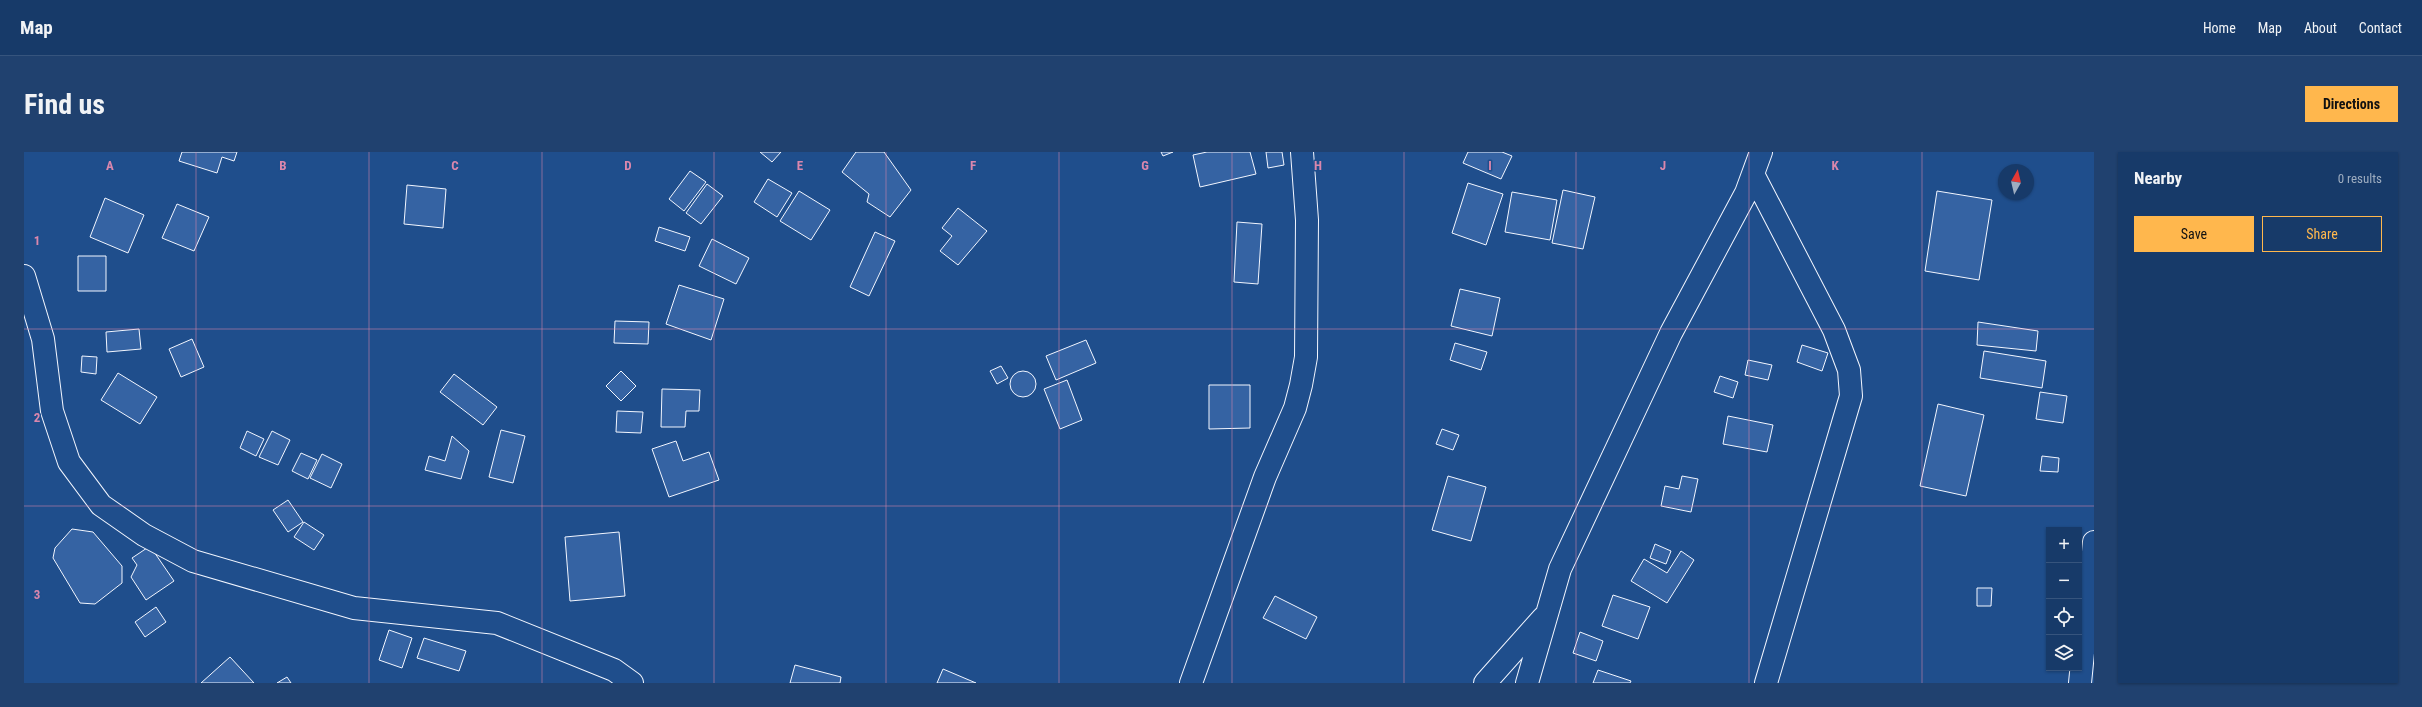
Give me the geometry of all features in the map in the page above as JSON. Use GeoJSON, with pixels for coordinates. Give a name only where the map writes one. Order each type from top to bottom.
{"type":"FeatureCollection","features":[{"type":"Feature","properties":{"kind":"street"},"geometry":{"type":"LineString","coordinates":[[1191,683],[1263,485],[1295,408],[1302,385],[1306,357],[1307,220],[1302,152]]}},
{"type":"Feature","properties":{"kind":"street"},"geometry":{"type":"LineString","coordinates":[[1526,683],[1560,569],[1671,333],[1746,193],[1761,152]]}},
{"type":"Feature","properties":{"kind":"street"},"geometry":{"type":"LineString","coordinates":[[1753,174],[1834,330],[1849,370],[1851,396],[1766,683]]}},
{"type":"Feature","properties":{"kind":"street"},"geometry":{"type":"LineString","coordinates":[[24,276],[43,339],[52,411],[69,462],[101,505],[144,534],[193,561],[354,608],[497,623],[614,670],[632,683]]}},
{"type":"Feature","properties":{"kind":"street"},"geometry":{"type":"LineString","coordinates":[[2080,683],[2094,542]]}},
{"type":"Feature","properties":{"kind":"street"},"geometry":{"type":"LineString","coordinates":[[1485,683],[1547,615]]}},
{"type":"Feature","properties":{"kind":"building"},"geometry":{"type":"Polygon","coordinates":[[[182,152],[237,152],[234,161],[222,157],[217,173],[179,161],[182,152]]]}},
{"type":"Feature","properties":{"kind":"building"},"geometry":{"type":"Polygon","coordinates":[[[760,152],[781,152],[772,162],[760,152]]]}},
{"type":"Feature","properties":{"kind":"building"},"geometry":{"type":"Polygon","coordinates":[[[856,152],[884,152],[911,190],[890,217],[867,202],[869,194],[842,172],[856,152]]]}},
{"type":"Feature","properties":{"kind":"building"},"geometry":{"type":"Polygon","coordinates":[[[1161,152],[1173,152],[1163,156],[1161,152]]]}},
{"type":"Feature","properties":{"kind":"building"},"geometry":{"type":"Polygon","coordinates":[[[1207,152],[1250,152],[1256,174],[1200,187],[1193,155],[1207,152]]]}},
{"type":"Feature","properties":{"kind":"building"},"geometry":{"type":"Polygon","coordinates":[[[1266,152],[1282,152],[1284,165],[1268,168],[1266,152]]]}},
{"type":"Feature","properties":{"kind":"building"},"geometry":{"type":"Polygon","coordinates":[[[1468,152],[1502,152],[1512,156],[1501,179],[1463,163],[1468,152]]]}},
{"type":"Feature","properties":{"kind":"building"},"geometry":{"type":"Polygon","coordinates":[[[690,171],[706,182],[684,211],[669,199],[690,171]]]}},
{"type":"Feature","properties":{"kind":"building"},"geometry":{"type":"Polygon","coordinates":[[[768,179],[792,193],[777,217],[754,202],[768,179]]]}},
{"type":"Feature","properties":{"kind":"building"},"geometry":{"type":"Polygon","coordinates":[[[1468,183],[1503,194],[1486,245],[1452,233],[1468,183]]]}},
{"type":"Feature","properties":{"kind":"building"},"geometry":{"type":"Polygon","coordinates":[[[707,184],[723,196],[701,224],[686,213],[707,184]]]}},
{"type":"Feature","properties":{"kind":"building"},"geometry":{"type":"Polygon","coordinates":[[[407,185],[446,189],[443,228],[404,224],[407,185]]]}},
{"type":"Feature","properties":{"kind":"building"},"geometry":{"type":"Polygon","coordinates":[[[1563,190],[1595,197],[1583,249],[1552,243],[1563,190]]]}},
{"type":"Feature","properties":{"kind":"building"},"geometry":{"type":"Polygon","coordinates":[[[799,191],[830,210],[811,240],[780,221],[799,191]]]}},
{"type":"Feature","properties":{"kind":"building"},"geometry":{"type":"Polygon","coordinates":[[[1937,191],[1992,200],[1979,280],[1925,271],[1937,191]]]}},
{"type":"Feature","properties":{"kind":"building"},"geometry":{"type":"Polygon","coordinates":[[[1512,192],[1557,200],[1550,240],[1505,232],[1512,192]]]}},
{"type":"Feature","properties":{"kind":"building"},"geometry":{"type":"Polygon","coordinates":[[[105,198],[144,215],[128,253],[90,237],[105,198]]]}},
{"type":"Feature","properties":{"kind":"building"},"geometry":{"type":"Polygon","coordinates":[[[177,204],[209,217],[194,251],[162,238],[177,204]]]}},
{"type":"Feature","properties":{"kind":"building"},"geometry":{"type":"Polygon","coordinates":[[[958,208],[987,231],[958,265],[940,251],[952,236],[942,228],[958,208]]]}},
{"type":"Feature","properties":{"kind":"building"},"geometry":{"type":"Polygon","coordinates":[[[1237,222],[1262,224],[1258,284],[1234,282],[1237,222]]]}},
{"type":"Feature","properties":{"kind":"building"},"geometry":{"type":"Polygon","coordinates":[[[659,227],[690,237],[685,251],[655,241],[659,227]]]}},
{"type":"Feature","properties":{"kind":"building"},"geometry":{"type":"Polygon","coordinates":[[[875,232],[895,241],[869,296],[850,287],[875,232]]]}},
{"type":"Feature","properties":{"kind":"building"},"geometry":{"type":"Polygon","coordinates":[[[712,239],[749,258],[736,284],[699,266],[712,239]]]}},
{"type":"Feature","properties":{"kind":"building"},"geometry":{"type":"Polygon","coordinates":[[[78,256],[106,256],[106,291],[78,291],[78,256]]]}},
{"type":"Feature","properties":{"kind":"building"},"geometry":{"type":"Polygon","coordinates":[[[679,285],[724,299],[711,340],[666,324],[679,285]]]}},
{"type":"Feature","properties":{"kind":"building"},"geometry":{"type":"Polygon","coordinates":[[[1460,289],[1500,298],[1492,336],[1451,326],[1460,289]]]}},
{"type":"Feature","properties":{"kind":"building"},"geometry":{"type":"Polygon","coordinates":[[[615,321],[649,322],[648,344],[614,343],[615,321]]]}},
{"type":"Feature","properties":{"kind":"building"},"geometry":{"type":"Polygon","coordinates":[[[1978,322],[2038,331],[2036,351],[1977,345],[1978,322]]]}},
{"type":"Feature","properties":{"kind":"building"},"geometry":{"type":"Polygon","coordinates":[[[139,329],[141,349],[107,352],[106,332],[139,329]]]}},
{"type":"Feature","properties":{"kind":"building"},"geometry":{"type":"Polygon","coordinates":[[[192,339],[204,367],[181,377],[169,349],[192,339]]]}},
{"type":"Feature","properties":{"kind":"building"},"geometry":{"type":"Polygon","coordinates":[[[1086,340],[1096,363],[1056,380],[1046,356],[1086,340]]]}},
{"type":"Feature","properties":{"kind":"building"},"geometry":{"type":"Polygon","coordinates":[[[1455,343],[1487,352],[1481,370],[1450,360],[1455,343]]]}},
{"type":"Feature","properties":{"kind":"building"},"geometry":{"type":"Polygon","coordinates":[[[1802,345],[1828,353],[1822,371],[1797,362],[1802,345]]]}},
{"type":"Feature","properties":{"kind":"building"},"geometry":{"type":"Polygon","coordinates":[[[1984,351],[2046,361],[2042,388],[1980,378],[1984,351]]]}},
{"type":"Feature","properties":{"kind":"building"},"geometry":{"type":"Polygon","coordinates":[[[82,356],[97,357],[96,374],[81,372],[82,356]]]}},
{"type":"Feature","properties":{"kind":"building"},"geometry":{"type":"Polygon","coordinates":[[[1748,360],[1772,365],[1768,380],[1745,375],[1748,360]]]}},
{"type":"Feature","properties":{"kind":"building"},"geometry":{"type":"Polygon","coordinates":[[[1001,366],[1008,378],[997,384],[990,371],[1001,366]]]}},
{"type":"Feature","properties":{"kind":"building"},"geometry":{"type":"Polygon","coordinates":[[[621,371],[636,386],[621,401],[606,386],[621,371]]]}},
{"type":"Feature","properties":{"kind":"building"},"geometry":{"type":"Polygon","coordinates":[[[1023,371],[1032,375],[1036,384],[1032,393],[1023,397],[1014,393],[1010,384],[1014,375],[1023,371]]]}},
{"type":"Feature","properties":{"kind":"building"},"geometry":{"type":"Polygon","coordinates":[[[118,373],[157,397],[140,424],[101,400],[118,373]]]}},
{"type":"Feature","properties":{"kind":"building"},"geometry":{"type":"Polygon","coordinates":[[[454,374],[497,407],[483,425],[440,392],[454,374]]]}},
{"type":"Feature","properties":{"kind":"building"},"geometry":{"type":"Polygon","coordinates":[[[1720,376],[1738,382],[1733,398],[1714,392],[1720,376]]]}},
{"type":"Feature","properties":{"kind":"building"},"geometry":{"type":"Polygon","coordinates":[[[1067,380],[1082,420],[1060,429],[1044,389],[1067,380]]]}},
{"type":"Feature","properties":{"kind":"building"},"geometry":{"type":"Polygon","coordinates":[[[1209,385],[1250,385],[1250,428],[1209,429],[1209,385]]]}},
{"type":"Feature","properties":{"kind":"building"},"geometry":{"type":"Polygon","coordinates":[[[662,389],[700,390],[699,411],[686,411],[685,427],[661,427],[662,389]]]}},
{"type":"Feature","properties":{"kind":"building"},"geometry":{"type":"Polygon","coordinates":[[[2040,392],[2067,396],[2063,423],[2036,419],[2040,392]]]}},
{"type":"Feature","properties":{"kind":"building"},"geometry":{"type":"Polygon","coordinates":[[[1938,404],[1984,415],[1966,496],[1920,486],[1938,404]]]}},
{"type":"Feature","properties":{"kind":"building"},"geometry":{"type":"Polygon","coordinates":[[[617,411],[643,412],[641,433],[616,432],[617,411]]]}},
{"type":"Feature","properties":{"kind":"building"},"geometry":{"type":"Polygon","coordinates":[[[1728,416],[1773,425],[1767,452],[1723,444],[1728,416]]]}},
{"type":"Feature","properties":{"kind":"building"},"geometry":{"type":"Polygon","coordinates":[[[1442,429],[1459,435],[1453,450],[1436,444],[1442,429]]]}},
{"type":"Feature","properties":{"kind":"building"},"geometry":{"type":"Polygon","coordinates":[[[501,430],[525,436],[513,483],[489,477],[501,430]]]}},
{"type":"Feature","properties":{"kind":"building"},"geometry":{"type":"Polygon","coordinates":[[[247,431],[264,439],[256,456],[240,448],[247,431]]]}},
{"type":"Feature","properties":{"kind":"building"},"geometry":{"type":"Polygon","coordinates":[[[272,431],[290,440],[278,465],[259,457],[272,431]]]}},
{"type":"Feature","properties":{"kind":"building"},"geometry":{"type":"Polygon","coordinates":[[[452,436],[469,451],[461,479],[425,470],[429,456],[445,461],[452,436]]]}},
{"type":"Feature","properties":{"kind":"building"},"geometry":{"type":"Polygon","coordinates":[[[676,441],[683,461],[709,452],[719,480],[669,497],[652,449],[676,441]]]}},
{"type":"Feature","properties":{"kind":"building"},"geometry":{"type":"Polygon","coordinates":[[[301,453],[317,460],[308,479],[292,471],[301,453]]]}},
{"type":"Feature","properties":{"kind":"building"},"geometry":{"type":"Polygon","coordinates":[[[322,454],[342,464],[331,488],[310,478],[322,454]]]}},
{"type":"Feature","properties":{"kind":"building"},"geometry":{"type":"Polygon","coordinates":[[[2042,456],[2059,458],[2058,472],[2040,471],[2042,456]]]}},
{"type":"Feature","properties":{"kind":"building"},"geometry":{"type":"Polygon","coordinates":[[[1448,476],[1486,487],[1471,541],[1432,530],[1448,476]]]}},
{"type":"Feature","properties":{"kind":"building"},"geometry":{"type":"Polygon","coordinates":[[[1682,476],[1698,479],[1691,512],[1661,506],[1665,486],[1679,489],[1682,476]]]}},
{"type":"Feature","properties":{"kind":"building"},"geometry":{"type":"Polygon","coordinates":[[[288,500],[303,522],[288,532],[273,510],[288,500]]]}},
{"type":"Feature","properties":{"kind":"building"},"geometry":{"type":"Polygon","coordinates":[[[304,522],[324,535],[314,550],[294,537],[304,522]]]}},
{"type":"Feature","properties":{"kind":"building"},"geometry":{"type":"Polygon","coordinates":[[[72,529],[93,532],[122,566],[122,583],[95,604],[80,603],[53,558],[55,548],[72,529]]]}},
{"type":"Feature","properties":{"kind":"building"},"geometry":{"type":"Polygon","coordinates":[[[619,532],[625,596],[570,601],[565,537],[619,532]]]}},
{"type":"Feature","properties":{"kind":"building"},"geometry":{"type":"Polygon","coordinates":[[[1655,544],[1671,551],[1666,564],[1650,558],[1655,544]]]}},
{"type":"Feature","properties":{"kind":"building"},"geometry":{"type":"Polygon","coordinates":[[[150,546],[174,581],[146,600],[131,577],[137,565],[132,558],[150,546]]]}},
{"type":"Feature","properties":{"kind":"building"},"geometry":{"type":"Polygon","coordinates":[[[1681,551],[1694,560],[1667,603],[1631,581],[1644,559],[1667,573],[1681,551]]]}},
{"type":"Feature","properties":{"kind":"building"},"geometry":{"type":"Polygon","coordinates":[[[1977,588],[1992,588],[1991,606],[1977,606],[1977,588]]]}},
{"type":"Feature","properties":{"kind":"building"},"geometry":{"type":"Polygon","coordinates":[[[1613,595],[1650,607],[1638,639],[1602,626],[1613,595]]]}},
{"type":"Feature","properties":{"kind":"building"},"geometry":{"type":"Polygon","coordinates":[[[1275,596],[1317,617],[1306,639],[1263,618],[1275,596]]]}},
{"type":"Feature","properties":{"kind":"building"},"geometry":{"type":"Polygon","coordinates":[[[156,607],[166,622],[145,637],[135,622],[156,607]]]}},
{"type":"Feature","properties":{"kind":"building"},"geometry":{"type":"Polygon","coordinates":[[[389,630],[412,638],[402,668],[379,660],[389,630]]]}},
{"type":"Feature","properties":{"kind":"building"},"geometry":{"type":"Polygon","coordinates":[[[1580,632],[1603,641],[1596,661],[1573,653],[1580,632]]]}},
{"type":"Feature","properties":{"kind":"building"},"geometry":{"type":"Polygon","coordinates":[[[424,638],[466,651],[459,671],[417,658],[424,638]]]}},
{"type":"Feature","properties":{"kind":"building"},"geometry":{"type":"Polygon","coordinates":[[[230,657],[254,683],[201,683],[230,657]]]}},
{"type":"Feature","properties":{"kind":"building"},"geometry":{"type":"Polygon","coordinates":[[[795,665],[841,677],[840,683],[790,683],[795,665]]]}},
{"type":"Feature","properties":{"kind":"building"},"geometry":{"type":"Polygon","coordinates":[[[943,669],[976,683],[937,683],[943,669]]]}},
{"type":"Feature","properties":{"kind":"building"},"geometry":{"type":"Polygon","coordinates":[[[1598,670],[1631,681],[1630,683],[1593,683],[1598,670]]]}},
{"type":"Feature","properties":{"kind":"building"},"geometry":{"type":"Polygon","coordinates":[[[287,677],[291,683],[277,683],[287,677]]]}}]}
